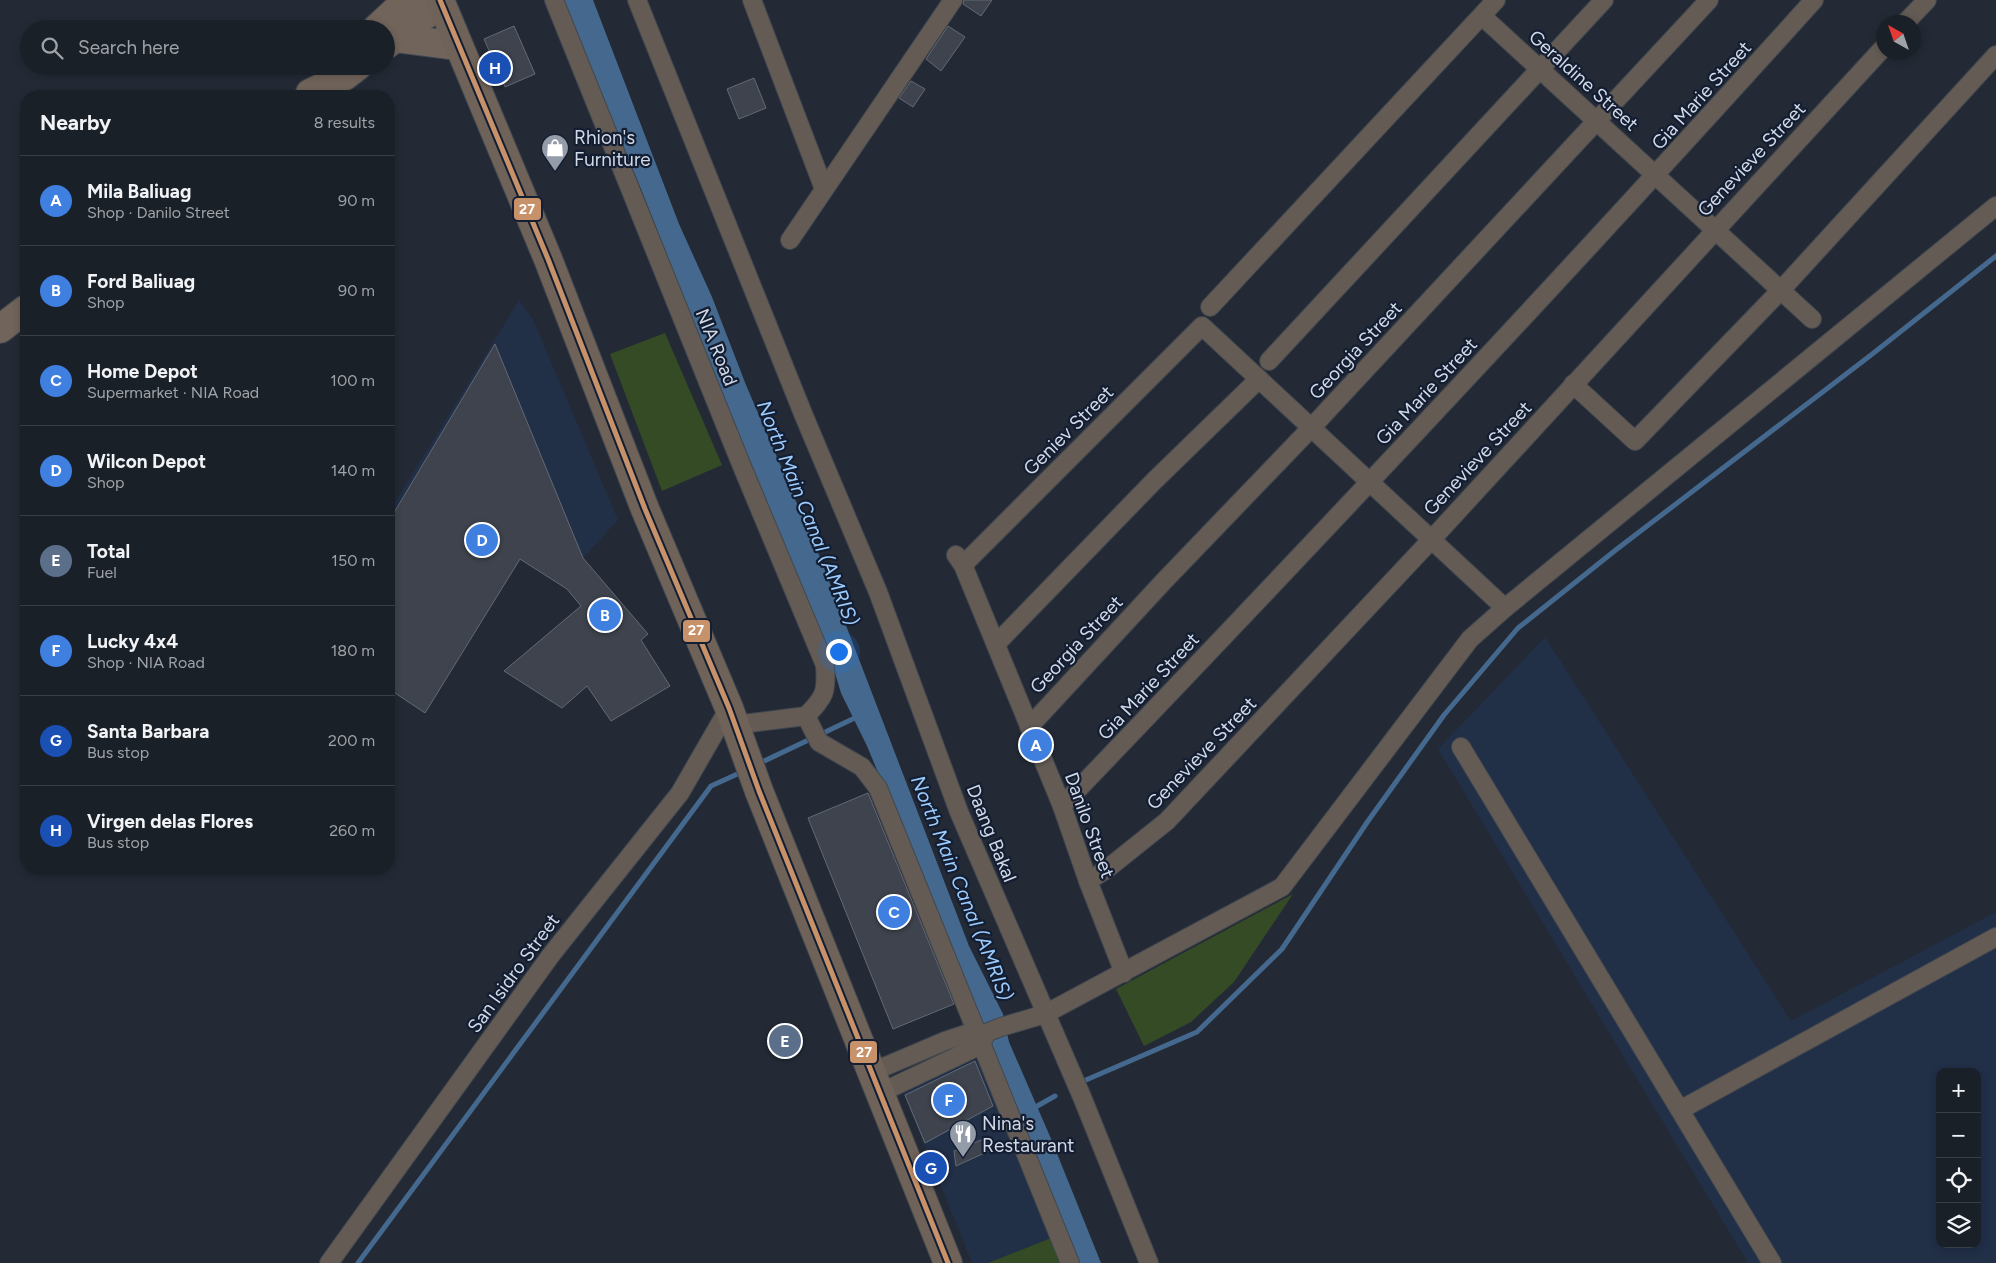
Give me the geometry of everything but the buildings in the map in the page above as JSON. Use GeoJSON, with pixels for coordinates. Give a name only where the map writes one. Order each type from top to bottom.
{"type":"FeatureCollection","features":[{"type":"Feature","properties":{"kind":"highway"},"geometry":{"type":"LineString","coordinates":[[441,1],[458,46],[548,259],[645,509],[734,725],[948,1263]]}},
{"type":"Feature","properties":{"kind":"main road"},"geometry":{"type":"LineString","coordinates":[[392,20],[407,0]]}},
{"type":"Feature","properties":{"kind":"main road"},"geometry":{"type":"LineString","coordinates":[[395,23],[441,1]]}},
{"type":"Feature","properties":{"kind":"main road"},"geometry":{"type":"LineString","coordinates":[[395,29],[458,46]]}},
{"type":"Feature","properties":{"kind":"main road"},"geometry":{"type":"LineString","coordinates":[[313,90],[327,75]]}},
{"type":"Feature","properties":{"kind":"main road"},"geometry":{"type":"LineString","coordinates":[[318,90],[346,75]]}},
{"type":"Feature","properties":{"kind":"main road"},"geometry":{"type":"LineString","coordinates":[[0,329],[20,314]]}},
{"type":"Feature","properties":{"kind":"street","name":"NIA Road"},"geometry":{"type":"LineString","coordinates":[[554,0],[741,464],[825,666],[826,688],[819,703],[813,730]]}},
{"type":"Feature","properties":{"kind":"street","name":"Daang Bakal"},"geometry":{"type":"LineString","coordinates":[[637,0],[804,416],[878,592],[959,812],[1082,1097],[1149,1263]]}},
{"type":"Feature","properties":{"kind":"street"},"geometry":{"type":"LineString","coordinates":[[752,0],[824,189]]}},
{"type":"Feature","properties":{"kind":"street"},"geometry":{"type":"LineString","coordinates":[[790,240],[953,0]]}},
{"type":"Feature","properties":{"kind":"street"},"geometry":{"type":"LineString","coordinates":[[1210,307],[1496,0]]}},
{"type":"Feature","properties":{"kind":"street"},"geometry":{"type":"LineString","coordinates":[[1269,361],[1604,0]]}},
{"type":"Feature","properties":{"kind":"street","name":"Georgia Street"},"geometry":{"type":"LineString","coordinates":[[1029,727],[1164,581],[1312,427],[1709,0]]}},
{"type":"Feature","properties":{"kind":"street","name":"Gia Marie Street"},"geometry":{"type":"LineString","coordinates":[[1062,806],[1370,482],[1656,176],[1814,0]]}},
{"type":"Feature","properties":{"kind":"street"},"geometry":{"type":"LineString","coordinates":[[1913,15],[1927,0]]}},
{"type":"Feature","properties":{"kind":"street","name":"Geraldine Street"},"geometry":{"type":"LineString","coordinates":[[1482,16],[1812,319]]}},
{"type":"Feature","properties":{"kind":"street"},"geometry":{"type":"LineString","coordinates":[[1574,384],[1635,441],[1781,290],[1996,55]]}},
{"type":"Feature","properties":{"kind":"street","name":"Genevieve Street"},"geometry":{"type":"LineString","coordinates":[[1088,881],[1107,869],[1167,821],[1432,539],[1714,229],[1876,56]]}},
{"type":"Feature","properties":{"kind":"street"},"geometry":{"type":"LineString","coordinates":[[876,1082],[986,1034],[1045,1014],[1282,887],[1470,640],[1506,608],[1996,206]]}},
{"type":"Feature","properties":{"kind":"street","name":"Geniev Street"},"geometry":{"type":"LineString","coordinates":[[960,559],[1202,326],[1258,379]]}},
{"type":"Feature","properties":{"kind":"street"},"geometry":{"type":"LineString","coordinates":[[997,643],[1154,481],[1258,379],[1506,608]]}},
{"type":"Feature","properties":{"kind":"street","name":"Danilo Street"},"geometry":{"type":"LineString","coordinates":[[960,559],[997,643],[1062,806],[1088,881],[1124,973]]}},
{"type":"Feature","properties":{"kind":"street"},"geometry":{"type":"LineString","coordinates":[[734,725],[813,730],[862,767],[878,788],[986,1034],[1070,1263]]}},
{"type":"Feature","properties":{"kind":"street","name":"San Isidro Street"},"geometry":{"type":"LineString","coordinates":[[329,1263],[551,955],[734,725]]}},
{"type":"Feature","properties":{"kind":"street"},"geometry":{"type":"LineString","coordinates":[[1460,747],[1772,1263]]}},
{"type":"Feature","properties":{"kind":"street"},"geometry":{"type":"LineString","coordinates":[[1680,1110],[1996,937]]}},
{"type":"Feature","properties":{"kind":"shaded area","name":"North Main Canal (AMRIS)"},"geometry":{"type":"Polygon","coordinates":[[[562,0],[593,0],[679,224],[712,297],[746,385],[819,555],[969,946],[1003,1014],[1009,1042],[1052,1141],[1101,1263],[1079,1263],[972,998],[867,746],[841,693],[832,663],[736,430],[641,189],[562,0]]]}},
{"type":"Feature","properties":{"kind":"shaded area"},"geometry":{"type":"Polygon","coordinates":[[[519,300],[533,319],[618,520],[559,584],[520,560],[425,713],[395,694],[395,502],[519,300]]]}},
{"type":"Feature","properties":{"kind":"shaded area"},"geometry":{"type":"Polygon","coordinates":[[[1545,637],[1791,1021],[1996,912],[1996,1263],[1748,1263],[1438,749],[1545,637]]]}},
{"type":"Feature","properties":{"kind":"shaded area"},"geometry":{"type":"Polygon","coordinates":[[[979,1058],[1051,1238],[988,1263],[972,1263],[902,1090],[979,1058]]]}},
{"type":"Feature","properties":{"kind":"green space"},"geometry":{"type":"Polygon","coordinates":[[[665,333],[722,465],[662,491],[610,354],[665,333]]]}},
{"type":"Feature","properties":{"kind":"green space"},"geometry":{"type":"Polygon","coordinates":[[[1293,894],[1234,982],[1191,1022],[1144,1046],[1116,989],[1293,894]]]}},
{"type":"Feature","properties":{"kind":"green space"},"geometry":{"type":"Polygon","coordinates":[[[1051,1238],[1061,1263],[988,1263],[1051,1238]]]}},
{"type":"Feature","properties":{"kind":"waterway"},"geometry":{"type":"LineString","coordinates":[[1079,1083],[1197,1032],[1282,949],[1368,821],[1444,715],[1518,628],[1617,549],[1871,355],[1996,256]]}},
{"type":"Feature","properties":{"kind":"waterway"},"geometry":{"type":"LineString","coordinates":[[758,764],[859,716]]}},
{"type":"Feature","properties":{"kind":"waterway"},"geometry":{"type":"LineString","coordinates":[[358,1263],[711,786],[744,771]]}},
{"type":"Feature","properties":{"kind":"waterway"},"geometry":{"type":"LineString","coordinates":[[1032,1109],[1055,1096]]}},
{"type":"Feature","properties":{"kind":"transit line","name":"27"},"geometry":{"type":"LineString","coordinates":[[440,0],[548,259],[645,509],[729,708],[759,791],[948,1263]]}},
{"type":"Feature","properties":{"kind":"place","name":"Virgen delas Flores"},"geometry":{"type":"Point","coordinates":[495,68]}},
{"type":"Feature","properties":{"kind":"place","name":"Rhion's Furniture"},"geometry":{"type":"Point","coordinates":[555,172]}},
{"type":"Feature","properties":{"kind":"place","name":"Wilcon Depot"},"geometry":{"type":"Point","coordinates":[482,540]}},
{"type":"Feature","properties":{"kind":"place","name":"Ford Baliuag"},"geometry":{"type":"Point","coordinates":[605,615]}},
{"type":"Feature","properties":{"kind":"place","name":"Mila Baliuag"},"geometry":{"type":"Point","coordinates":[1036,745]}},
{"type":"Feature","properties":{"kind":"place","name":"Home Depot"},"geometry":{"type":"Point","coordinates":[894,912]}},
{"type":"Feature","properties":{"kind":"place","name":"Total"},"geometry":{"type":"Point","coordinates":[785,1041]}},
{"type":"Feature","properties":{"kind":"place","name":"Lucky 4x4"},"geometry":{"type":"Point","coordinates":[949,1100]}},
{"type":"Feature","properties":{"kind":"place","name":"Nina's Restaurant"},"geometry":{"type":"Point","coordinates":[963,1158]}},
{"type":"Feature","properties":{"kind":"place","name":"Santa Barbara"},"geometry":{"type":"Point","coordinates":[931,1168]}}]}
